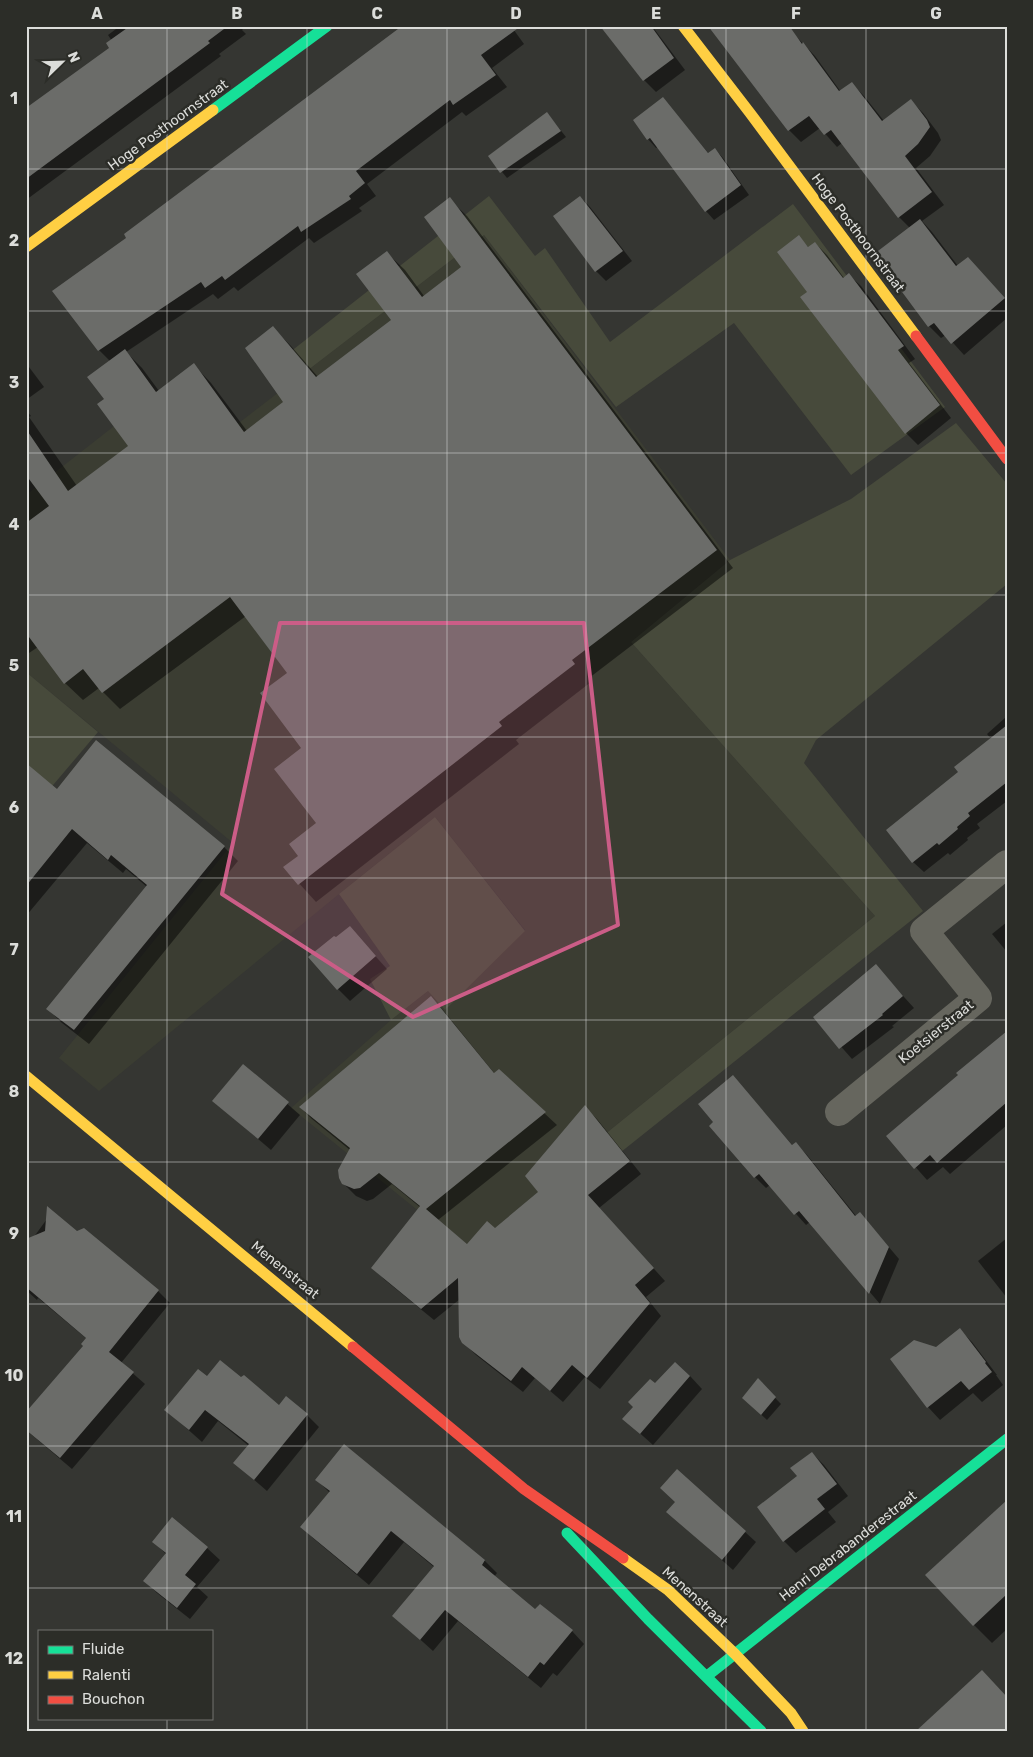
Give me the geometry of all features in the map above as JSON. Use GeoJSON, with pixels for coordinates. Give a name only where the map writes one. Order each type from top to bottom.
{"type":"FeatureCollection","features":[{"type":"Feature","properties":{"kind":"main road","name":"Hoge Posthoornstraat"},"geometry":{"type":"LineString","coordinates":[[26,247],[327,26]]}},
{"type":"Feature","properties":{"kind":"main road","name":"Hoge Posthoornstraat"},"geometry":{"type":"LineString","coordinates":[[683,26],[750,113],[1007,459]]}},
{"type":"Feature","properties":{"kind":"main road","name":"Menenstraat"},"geometry":{"type":"LineString","coordinates":[[26,1076],[524,1489],[668,1590],[735,1654],[791,1713],[803,1731]]}},
{"type":"Feature","properties":{"kind":"main road","name":"Henri Debrabanderestraat"},"geometry":{"type":"LineString","coordinates":[[707,1676],[1007,1439]]}},
{"type":"Feature","properties":{"kind":"main road","name":"Menenstraat"},"geometry":{"type":"LineString","coordinates":[[524,1489],[648,1619],[761,1731]]}},
{"type":"Feature","properties":{"kind":"street","name":"Koetsierstraat"},"geometry":{"type":"LineString","coordinates":[[839,1112],[978,998],[924,931],[1007,864]]}},
{"type":"Feature","properties":{"kind":"highlighted area"},"geometry":{"type":"Polygon","coordinates":[[[280,623],[584,623],[618,925],[413,1017],[222,894],[280,623]]]}},
{"type":"Feature","properties":{"kind":"shaded area"},"geometry":{"type":"Polygon","coordinates":[[[484,235],[730,560],[631,642],[875,916],[604,1135],[483,1263],[291,1108],[391,1020],[428,991],[445,1009],[525,930],[435,817],[99,1091],[59,1058],[233,843],[26,672],[26,495],[141,405],[184,465],[484,235]]]}},
{"type":"Feature","properties":{"kind":"green space"},"geometry":{"type":"Polygon","coordinates":[[[489,196],[535,256],[545,248],[610,342],[793,204],[945,407],[851,475],[734,323],[616,407],[484,235],[299,377],[285,356],[489,196]]]}},
{"type":"Feature","properties":{"kind":"green space"},"geometry":{"type":"Polygon","coordinates":[[[956,423],[1007,484],[1007,584],[816,740],[804,763],[923,911],[621,1152],[604,1135],[875,916],[631,642],[730,560],[851,499],[956,423]]]}},
{"type":"Feature","properties":{"kind":"green space"},"geometry":{"type":"Polygon","coordinates":[[[26,672],[98,732],[26,817],[26,672]]]}},
{"type":"Feature","properties":{"kind":"green space"},"geometry":{"type":"Polygon","coordinates":[[[435,817],[525,931],[445,1010],[428,991],[391,1020],[370,979],[390,966],[339,894],[435,817]]]}},
{"type":"Feature","properties":{"kind":"building"},"geometry":{"type":"Polygon","coordinates":[[[130,26],[228,26],[208,41],[210,43],[26,179],[26,108],[109,48],[106,43],[130,26]]]}},
{"type":"Feature","properties":{"kind":"building"},"geometry":{"type":"Polygon","coordinates":[[[402,26],[521,26],[481,55],[496,75],[453,105],[450,100],[356,171],[365,183],[349,196],[351,199],[301,232],[298,226],[225,280],[222,276],[205,288],[201,282],[98,351],[52,291],[126,238],[124,234],[402,26]]]}},
{"type":"Feature","properties":{"kind":"building"},"geometry":{"type":"Polygon","coordinates":[[[600,26],[651,26],[674,58],[643,81],[600,26]]]}},
{"type":"Feature","properties":{"kind":"building"},"geometry":{"type":"Polygon","coordinates":[[[708,26],[790,27],[839,91],[852,82],[882,121],[911,99],[930,127],[918,144],[905,156],[932,192],[898,218],[831,130],[824,135],[809,116],[788,131],[708,26]]]}},
{"type":"Feature","properties":{"kind":"building"},"geometry":{"type":"Polygon","coordinates":[[[663,97],[708,153],[715,148],[741,185],[705,212],[650,138],[647,140],[633,120],[663,97]]]}},
{"type":"Feature","properties":{"kind":"building"},"geometry":{"type":"Polygon","coordinates":[[[547,112],[561,131],[500,173],[488,156],[547,112]]]}},
{"type":"Feature","properties":{"kind":"building"},"geometry":{"type":"Polygon","coordinates":[[[580,196],[623,251],[595,272],[553,216],[580,196]]]}},
{"type":"Feature","properties":{"kind":"building"},"geometry":{"type":"Polygon","coordinates":[[[450,197],[717,550],[572,660],[575,664],[499,722],[502,726],[298,885],[283,867],[298,856],[289,844],[316,823],[274,769],[301,748],[260,693],[287,673],[230,597],[102,693],[83,669],[64,684],[26,633],[26,523],[49,506],[26,475],[26,429],[68,491],[128,446],[97,404],[104,399],[87,377],[125,349],[156,392],[194,363],[244,432],[283,402],[245,348],[273,326],[316,377],[391,320],[356,274],[387,251],[422,297],[461,267],[424,217],[450,197]]]}},
{"type":"Feature","properties":{"kind":"building"},"geometry":{"type":"Polygon","coordinates":[[[920,219],[956,266],[968,257],[1005,298],[951,344],[934,323],[928,327],[874,254],[920,219]]]}},
{"type":"Feature","properties":{"kind":"building"},"geometry":{"type":"Polygon","coordinates":[[[799,235],[808,247],[815,242],[843,278],[849,273],[904,346],[898,350],[940,405],[905,434],[800,297],[807,292],[777,252],[799,235]]]}},
{"type":"Feature","properties":{"kind":"building"},"geometry":{"type":"Polygon","coordinates":[[[1007,725],[1007,782],[968,813],[970,816],[957,827],[958,829],[939,845],[937,843],[912,863],[886,830],[958,772],[954,767],[1007,725]]]}},
{"type":"Feature","properties":{"kind":"building"},"geometry":{"type":"Polygon","coordinates":[[[96,740],[225,846],[74,1030],[46,1009],[147,885],[111,855],[108,860],[72,829],[26,886],[26,763],[57,789],[96,740]]]}},
{"type":"Feature","properties":{"kind":"building"},"geometry":{"type":"Polygon","coordinates":[[[350,926],[376,956],[337,990],[308,957],[350,926]]]}},
{"type":"Feature","properties":{"kind":"building"},"geometry":{"type":"Polygon","coordinates":[[[876,964],[903,996],[883,1015],[839,1049],[813,1017],[876,964]]]}},
{"type":"Feature","properties":{"kind":"building"},"geometry":{"type":"Polygon","coordinates":[[[431,996],[494,1073],[499,1069],[546,1112],[426,1209],[467,1244],[487,1221],[495,1228],[538,1192],[525,1176],[585,1105],[630,1161],[588,1195],[654,1268],[635,1285],[650,1303],[587,1378],[572,1365],[550,1391],[522,1367],[511,1381],[462,1343],[459,1337],[458,1278],[421,1309],[371,1268],[420,1206],[379,1173],[360,1188],[354,1189],[342,1184],[338,1170],[350,1148],[299,1107],[431,996]]]}},
{"type":"Feature","properties":{"kind":"building"},"geometry":{"type":"Polygon","coordinates":[[[1007,1031],[1007,1102],[937,1163],[930,1155],[914,1169],[886,1136],[958,1075],[956,1073],[1007,1031]]]}},
{"type":"Feature","properties":{"kind":"building"},"geometry":{"type":"Polygon","coordinates":[[[243,1064],[289,1102],[258,1139],[212,1101],[243,1064]]]}},
{"type":"Feature","properties":{"kind":"building"},"geometry":{"type":"Polygon","coordinates":[[[733,1075],[792,1145],[796,1142],[855,1216],[860,1212],[889,1247],[869,1294],[799,1211],[794,1215],[759,1174],[754,1178],[709,1126],[713,1122],[698,1104],[733,1075]]]}},
{"type":"Feature","properties":{"kind":"building"},"geometry":{"type":"Polygon","coordinates":[[[47,1206],[77,1231],[84,1228],[159,1290],[109,1352],[134,1372],[60,1458],[26,1430],[26,1412],[83,1346],[81,1344],[86,1338],[26,1287],[26,1239],[45,1231],[47,1206]]]}},
{"type":"Feature","properties":{"kind":"building"},"geometry":{"type":"Polygon","coordinates":[[[960,1328],[992,1372],[969,1390],[961,1381],[927,1408],[890,1359],[914,1340],[936,1347],[960,1328]]]}},
{"type":"Feature","properties":{"kind":"building"},"geometry":{"type":"Polygon","coordinates":[[[220,1360],[241,1377],[244,1375],[279,1405],[286,1396],[308,1414],[254,1480],[233,1463],[249,1444],[205,1410],[189,1430],[164,1410],[198,1369],[207,1376],[220,1360]]]}},
{"type":"Feature","properties":{"kind":"building"},"geometry":{"type":"Polygon","coordinates":[[[675,1362],[690,1376],[640,1434],[622,1419],[633,1407],[628,1402],[650,1379],[655,1383],[675,1362]]]}},
{"type":"Feature","properties":{"kind":"building"},"geometry":{"type":"Polygon","coordinates":[[[758,1378],[776,1397],[761,1415],[742,1398],[758,1378]]]}},
{"type":"Feature","properties":{"kind":"building"},"geometry":{"type":"Polygon","coordinates":[[[344,1444],[485,1560],[482,1565],[535,1609],[540,1604],[573,1630],[544,1665],[540,1662],[528,1677],[445,1610],[420,1640],[392,1616],[434,1566],[391,1531],[357,1574],[300,1527],[330,1491],[315,1480],[344,1444]]]}},
{"type":"Feature","properties":{"kind":"building"},"geometry":{"type":"Polygon","coordinates":[[[812,1452],[837,1484],[817,1499],[825,1509],[783,1542],[757,1507],[797,1476],[790,1468],[812,1452]]]}},
{"type":"Feature","properties":{"kind":"building"},"geometry":{"type":"Polygon","coordinates":[[[677,1469],[746,1531],[722,1560],[666,1512],[675,1502],[660,1488],[677,1469]]]}},
{"type":"Feature","properties":{"kind":"building"},"geometry":{"type":"Polygon","coordinates":[[[1007,1500],[1007,1594],[973,1626],[925,1575],[1007,1500]]]}},
{"type":"Feature","properties":{"kind":"building"},"geometry":{"type":"Polygon","coordinates":[[[172,1517],[208,1547],[185,1575],[196,1584],[177,1608],[143,1581],[166,1553],[152,1542],[172,1517]]]}},
{"type":"Feature","properties":{"kind":"building"},"geometry":{"type":"Polygon","coordinates":[[[982,1670],[1007,1697],[1007,1731],[916,1731],[982,1670]]]}},
{"type":"Feature","properties":{"kind":"traffic: fast"},"geometry":{"type":"LineString","coordinates":[[213,110],[327,26]]}},
{"type":"Feature","properties":{"kind":"traffic: fast"},"geometry":{"type":"LineString","coordinates":[[707,1676],[1007,1439]]}},
{"type":"Feature","properties":{"kind":"traffic: fast"},"geometry":{"type":"LineString","coordinates":[[567,1533],[648,1619],[761,1731]]}},
{"type":"Feature","properties":{"kind":"traffic: slow"},"geometry":{"type":"LineString","coordinates":[[683,26],[916,336]]}},
{"type":"Feature","properties":{"kind":"traffic: slow"},"geometry":{"type":"LineString","coordinates":[[26,247],[213,110]]}},
{"type":"Feature","properties":{"kind":"traffic: slow"},"geometry":{"type":"LineString","coordinates":[[26,1076],[353,1347]]}},
{"type":"Feature","properties":{"kind":"traffic: slow"},"geometry":{"type":"LineString","coordinates":[[623,1558],[668,1590],[735,1654],[791,1713],[803,1731]]}},
{"type":"Feature","properties":{"kind":"traffic: jam"},"geometry":{"type":"LineString","coordinates":[[916,336],[1007,459]]}},
{"type":"Feature","properties":{"kind":"traffic: jam"},"geometry":{"type":"LineString","coordinates":[[353,1347],[524,1489],[623,1558]]}}]}
